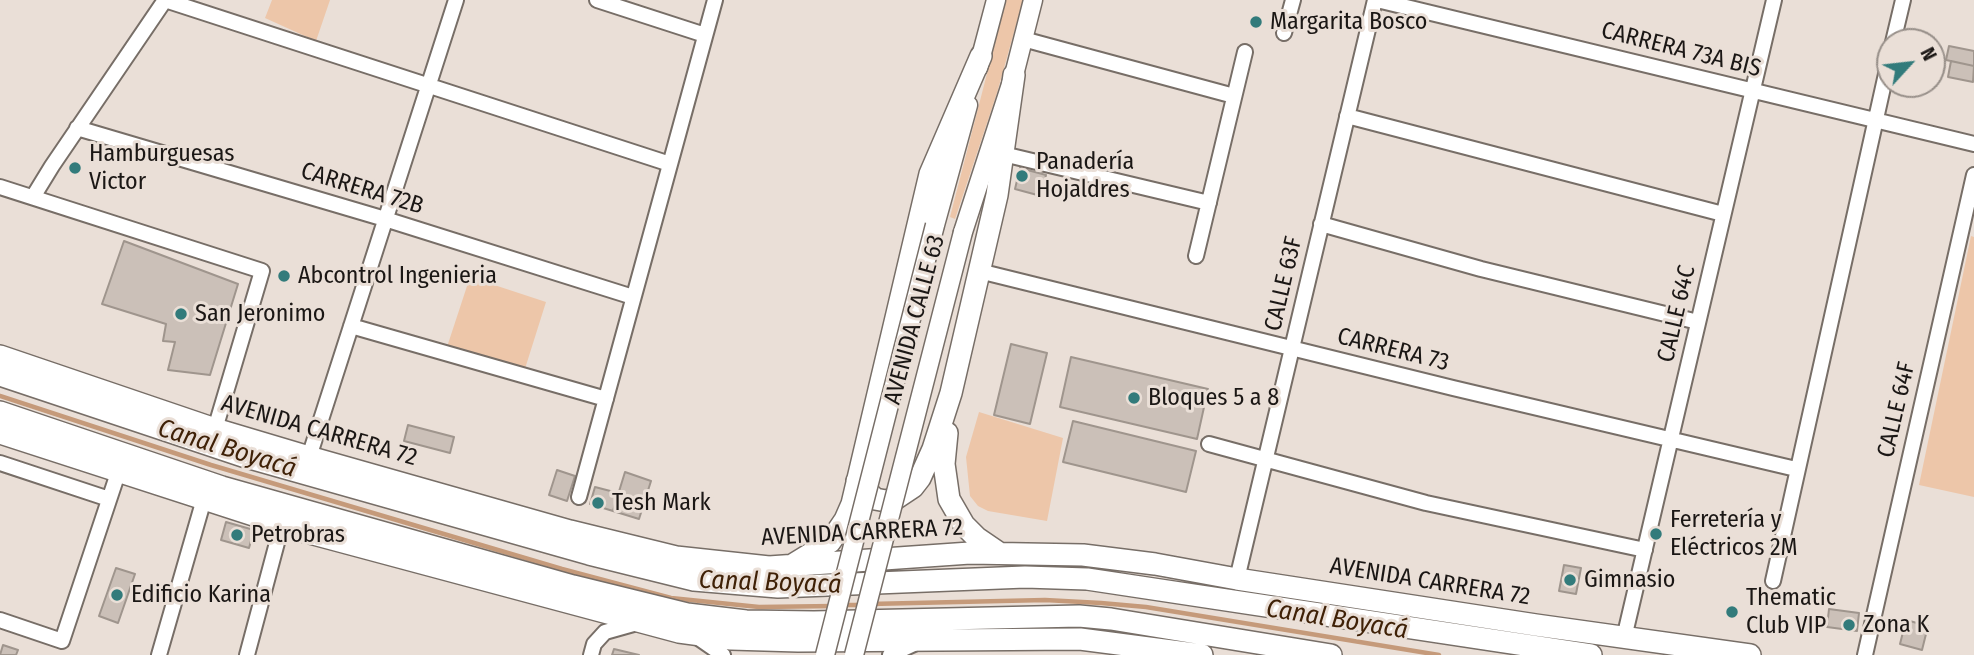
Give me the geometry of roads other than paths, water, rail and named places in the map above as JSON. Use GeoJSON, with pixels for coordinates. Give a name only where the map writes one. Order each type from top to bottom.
{"type":"FeatureCollection","features":[{"type":"Feature","properties":{"kind":"highway"},"geometry":{"type":"LineString","coordinates":[[788,566],[830,542],[848,514],[927,184],[981,56]]}},
{"type":"Feature","properties":{"kind":"highway"},"geometry":{"type":"LineString","coordinates":[[857,481],[875,499],[886,501],[905,494],[914,487],[933,449],[951,393],[979,271],[1003,154],[1014,75]]}},
{"type":"Feature","properties":{"kind":"highway","name":"AVENIDA CARRERA 72"},"geometry":{"type":"LineString","coordinates":[[3,364],[417,488],[652,552],[714,563],[769,567],[999,553],[1116,558],[1338,595],[1750,655]]}},
{"type":"Feature","properties":{"kind":"highway","name":"AVENIDA CARRERA 72"},"geometry":{"type":"LineString","coordinates":[[3,364],[246,457],[658,573],[717,583],[778,587],[997,578],[1087,579],[1591,655]]}},
{"type":"Feature","properties":{"kind":"highway"},"geometry":{"type":"LineString","coordinates":[[951,393],[944,464],[949,499],[964,525],[999,553]]}},
{"type":"Feature","properties":{"kind":"highway"},"geometry":{"type":"LineString","coordinates":[[0,412],[222,487],[654,607],[717,618],[768,622],[1079,617],[1111,619],[1331,655]]}},
{"type":"Feature","properties":{"kind":"highway"},"geometry":{"type":"LineString","coordinates":[[215,429],[246,457]]}},
{"type":"Feature","properties":{"kind":"highway"},"geometry":{"type":"LineString","coordinates":[[0,433],[282,524],[637,623],[689,634],[727,647],[798,642],[1042,638],[1080,639],[1154,651],[1202,655]]}},
{"type":"Feature","properties":{"kind":"highway"},"geometry":{"type":"LineString","coordinates":[[393,499],[417,488]]}},
{"type":"Feature","properties":{"kind":"highway"},"geometry":{"type":"LineString","coordinates":[[469,502],[481,524]]}},
{"type":"Feature","properties":{"kind":"highway"},"geometry":{"type":"LineString","coordinates":[[409,539],[448,570]]}},
{"type":"Feature","properties":{"kind":"highway"},"geometry":{"type":"LineString","coordinates":[[1338,595],[1393,627]]}},
{"type":"Feature","properties":{"kind":"highway"},"geometry":{"type":"LineString","coordinates":[[768,622],[798,642]]}},
{"type":"Feature","properties":{"kind":"highway"},"geometry":{"type":"LineString","coordinates":[[727,647],[768,622]]}},
{"type":"Feature","properties":{"kind":"highway"},"geometry":{"type":"LineString","coordinates":[[1493,641],[1536,625]]}},
{"type":"Feature","properties":{"kind":"main road","name":"AVENIDA CALLE 63"},"geometry":{"type":"LineString","coordinates":[[825,655],[935,225],[996,0]]}},
{"type":"Feature","properties":{"kind":"main road","name":"AVENIDA CALLE 63"},"geometry":{"type":"LineString","coordinates":[[854,655],[963,232],[1014,75],[1033,0]]}},
{"type":"Feature","properties":{"kind":"street"},"geometry":{"type":"LineString","coordinates":[[33,197],[165,0],[670,164]]}},
{"type":"Feature","properties":{"kind":"street"},"geometry":{"type":"LineString","coordinates":[[309,457],[456,0]]}},
{"type":"Feature","properties":{"kind":"street"},"geometry":{"type":"LineString","coordinates":[[597,0],[705,35]]}},
{"type":"Feature","properties":{"kind":"street"},"geometry":{"type":"LineString","coordinates":[[579,497],[715,0]]}},
{"type":"Feature","properties":{"kind":"street"},"geometry":{"type":"LineString","coordinates":[[1284,33],[1293,0]]}},
{"type":"Feature","properties":{"kind":"street","name":"CARRERA 73A BIS"},"geometry":{"type":"LineString","coordinates":[[1376,0],[1974,144]]}},
{"type":"Feature","properties":{"kind":"street","name":"CALLE 63F"},"geometry":{"type":"LineString","coordinates":[[1237,579],[1376,0]]}},
{"type":"Feature","properties":{"kind":"street","name":"CALLE 64C"},"geometry":{"type":"LineString","coordinates":[[1624,638],[1773,0]]}},
{"type":"Feature","properties":{"kind":"street"},"geometry":{"type":"LineString","coordinates":[[1896,28],[1903,0]]}},
{"type":"Feature","properties":{"kind":"street"},"geometry":{"type":"LineString","coordinates":[[1023,39],[1234,96]]}},
{"type":"Feature","properties":{"kind":"street"},"geometry":{"type":"LineString","coordinates":[[1196,256],[1245,52]]}},
{"type":"Feature","properties":{"kind":"street"},"geometry":{"type":"LineString","coordinates":[[1773,581],[1880,98]]}},
{"type":"Feature","properties":{"kind":"street"},"geometry":{"type":"LineString","coordinates":[[1347,116],[1723,214]]}},
{"type":"Feature","properties":{"kind":"street","name":"CARRERA 72B"},"geometry":{"type":"LineString","coordinates":[[77,128],[385,219],[633,297]]}},
{"type":"Feature","properties":{"kind":"street"},"geometry":{"type":"LineString","coordinates":[[1003,154],[1209,203]]}},
{"type":"Feature","properties":{"kind":"street","name":"CALLE 64F"},"geometry":{"type":"LineString","coordinates":[[1865,655],[1969,223],[1974,175]]}},
{"type":"Feature","properties":{"kind":"street"},"geometry":{"type":"LineString","coordinates":[[0,187],[262,271],[215,429]]}},
{"type":"Feature","properties":{"kind":"street"},"geometry":{"type":"LineString","coordinates":[[1321,224],[1481,269],[1698,322]]}},
{"type":"Feature","properties":{"kind":"street","name":"CARRERA 73"},"geometry":{"type":"LineString","coordinates":[[979,271],[1796,469]]}},
{"type":"Feature","properties":{"kind":"street"},"geometry":{"type":"LineString","coordinates":[[351,326],[606,398]]}},
{"type":"Feature","properties":{"kind":"street"},"geometry":{"type":"LineString","coordinates":[[1209,444],[1426,503],[1645,550]]}},
{"type":"Feature","properties":{"kind":"street"},"geometry":{"type":"LineString","coordinates":[[0,463],[109,499]]}},
{"type":"Feature","properties":{"kind":"street"},"geometry":{"type":"LineString","coordinates":[[0,620],[62,641],[118,472]]}},
{"type":"Feature","properties":{"kind":"street"},"geometry":{"type":"LineString","coordinates":[[159,655],[204,499]]}},
{"type":"Feature","properties":{"kind":"street"},"geometry":{"type":"LineString","coordinates":[[247,655],[282,524]]}},
{"type":"Feature","properties":{"kind":"street"},"geometry":{"type":"LineString","coordinates":[[591,655],[594,644],[605,632],[637,623]]}},
{"type":"Feature","properties":{"kind":"street"},"geometry":{"type":"LineString","coordinates":[[1026,654],[1042,638]]}},
{"type":"Feature","properties":{"kind":"street"},"geometry":{"type":"LineString","coordinates":[[987,639],[1005,654]]}},
{"type":"Feature","properties":{"kind":"street"},"geometry":{"type":"LineString","coordinates":[[890,655],[923,641]]}},
{"type":"Feature","properties":{"kind":"waterway","name":"Canal Boyacá"},"geometry":{"type":"LineString","coordinates":[[0,396],[211,465],[562,569],[671,598],[759,607],[834,606]]}},
{"type":"Feature","properties":{"kind":"waterway","name":"Canal Boyacá"},"geometry":{"type":"LineString","coordinates":[[870,604],[1045,600],[1146,607],[1439,655]]}},
{"type":"Feature","properties":{"kind":"waterway","name":"Canal Boyacá"},"geometry":{"type":"LineString","coordinates":[[842,605],[862,605]]}},
{"type":"Feature","properties":{"kind":"place","name":"Margarita Bosco"},"geometry":{"type":"Point","coordinates":[1256,22]}},
{"type":"Feature","properties":{"kind":"place","name":"Hamburguesas Victor"},"geometry":{"type":"Point","coordinates":[75,168]}},
{"type":"Feature","properties":{"kind":"place","name":"Panadería Hojaldres"},"geometry":{"type":"Point","coordinates":[1022,176]}},
{"type":"Feature","properties":{"kind":"place","name":"Abcontrol Ingenieria"},"geometry":{"type":"Point","coordinates":[284,276]}},
{"type":"Feature","properties":{"kind":"place","name":"San Jeronimo"},"geometry":{"type":"Point","coordinates":[181,314]}},
{"type":"Feature","properties":{"kind":"place","name":"Bloques 5 a 8"},"geometry":{"type":"Point","coordinates":[1134,398]}},
{"type":"Feature","properties":{"kind":"place","name":"Tesh Mark"},"geometry":{"type":"Point","coordinates":[598,503]}},
{"type":"Feature","properties":{"kind":"place","name":"Ferretería y Eléctricos 2M"},"geometry":{"type":"Point","coordinates":[1656,534]}},
{"type":"Feature","properties":{"kind":"place","name":"Petrobras"},"geometry":{"type":"Point","coordinates":[237,535]}},
{"type":"Feature","properties":{"kind":"place","name":"Gimnasio"},"geometry":{"type":"Point","coordinates":[1570,580]}},
{"type":"Feature","properties":{"kind":"place","name":"Edificio Karina"},"geometry":{"type":"Point","coordinates":[117,595]}},
{"type":"Feature","properties":{"kind":"place","name":"Thematic Club VIP"},"geometry":{"type":"Point","coordinates":[1732,612]}},
{"type":"Feature","properties":{"kind":"place","name":"Zona K"},"geometry":{"type":"Point","coordinates":[1849,625]}}]}
